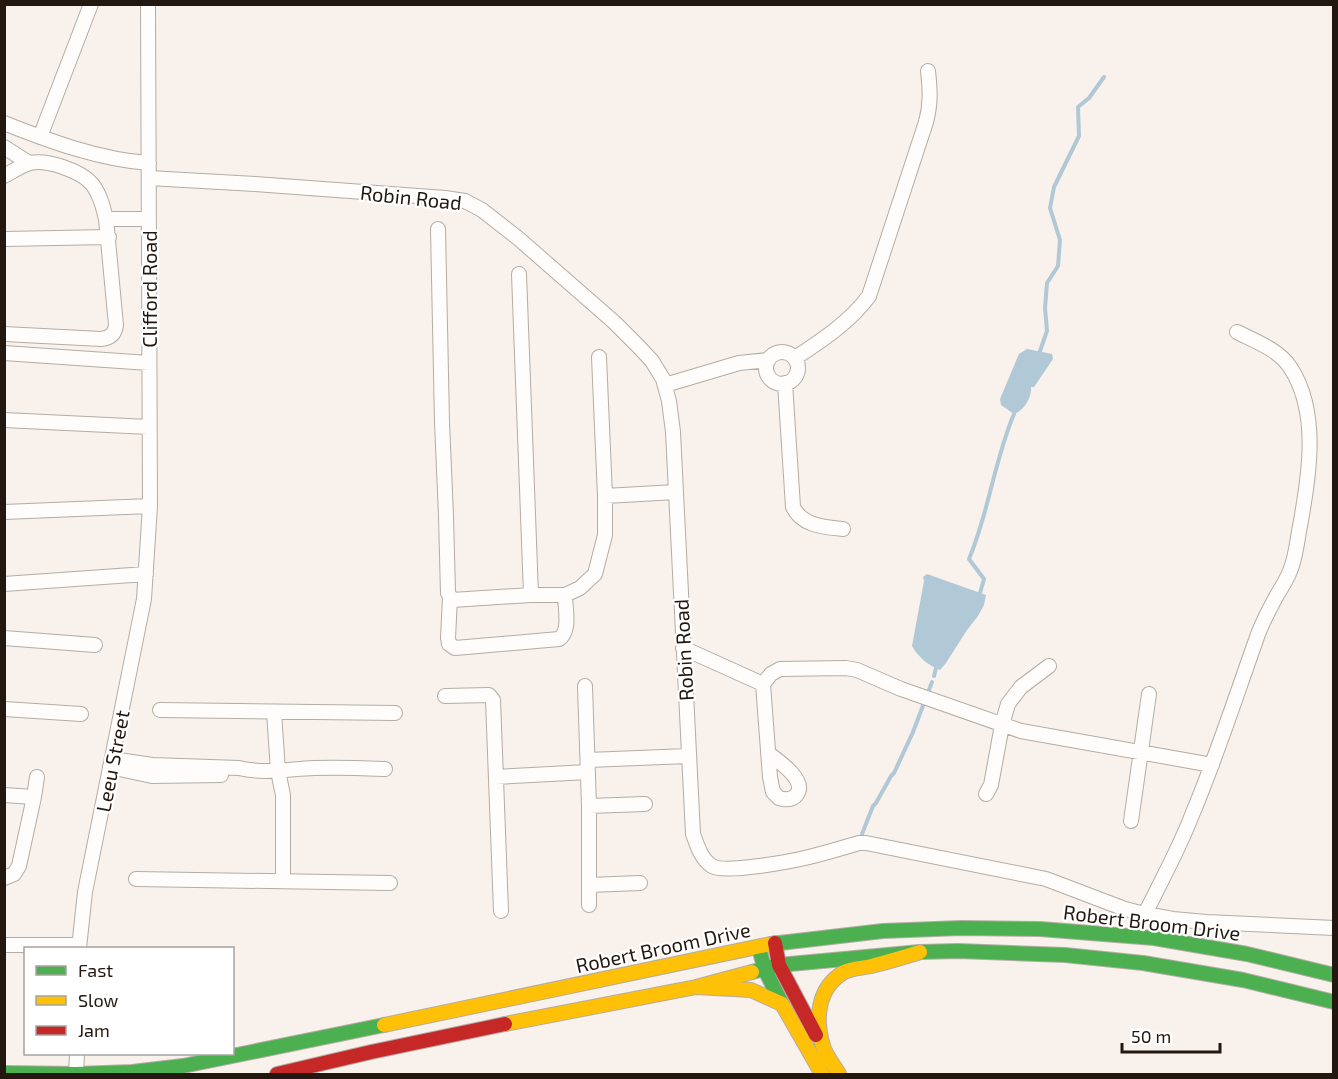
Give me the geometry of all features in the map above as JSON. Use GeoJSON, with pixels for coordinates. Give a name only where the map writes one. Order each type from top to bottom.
{"type":"FeatureCollection","features":[{"type":"Feature","properties":{"kind":"street"},"geometry":{"type":"LineString","coordinates":[[40,137],[91,4]]}},
{"type":"Feature","properties":{"kind":"street","name":"Clifford Road"},"geometry":{"type":"LineString","coordinates":[[146,574],[150,506],[148,4]]}},
{"type":"Feature","properties":{"kind":"street"},"geometry":{"type":"LineString","coordinates":[[795,358],[850,317],[869,296],[930,107],[928,71]]}},
{"type":"Feature","properties":{"kind":"street"},"geometry":{"type":"LineString","coordinates":[[4,123],[40,137],[115,158],[149,163]]}},
{"type":"Feature","properties":{"kind":"street"},"geometry":{"type":"LineString","coordinates":[[4,147],[29,163]]}},
{"type":"Feature","properties":{"kind":"street"},"geometry":{"type":"LineString","coordinates":[[4,176],[29,163],[51,163],[87,179],[97,192],[109,237],[116,325],[116,330],[110,337],[101,339],[4,334]]}},
{"type":"Feature","properties":{"kind":"street","name":"Robin Road"},"geometry":{"type":"LineString","coordinates":[[148,178],[465,201],[482,210],[519,238],[614,322],[652,361],[665,386],[673,432],[693,834],[701,854],[712,866],[735,868],[759,866],[808,858],[866,843],[1046,879],[1125,909],[1145,914],[1206,922],[1334,928]]}},
{"type":"Feature","properties":{"kind":"street"},"geometry":{"type":"LineString","coordinates":[[106,219],[148,219]]}},
{"type":"Feature","properties":{"kind":"street"},"geometry":{"type":"LineString","coordinates":[[438,229],[442,422],[450,598],[449,644],[455,648],[559,639],[566,629],[565,595]]}},
{"type":"Feature","properties":{"kind":"street"},"geometry":{"type":"LineString","coordinates":[[4,239],[109,237]]}},
{"type":"Feature","properties":{"kind":"street"},"geometry":{"type":"LineString","coordinates":[[519,274],[531,595]]}},
{"type":"Feature","properties":{"kind":"street"},"geometry":{"type":"LineString","coordinates":[[1145,914],[1191,818],[1264,619],[1289,574],[1294,560],[1307,492],[1310,445],[1307,412],[1294,373],[1282,357],[1237,332]]}},
{"type":"Feature","properties":{"kind":"street"},"geometry":{"type":"LineString","coordinates":[[779,352],[788,353],[795,358],[798,368],[796,374],[785,383],[773,381],[766,372],[768,360],[779,352]]}},
{"type":"Feature","properties":{"kind":"street"},"geometry":{"type":"LineString","coordinates":[[4,353],[149,363]]}},
{"type":"Feature","properties":{"kind":"street"},"geometry":{"type":"LineString","coordinates":[[450,598],[464,600],[565,595],[580,588],[595,574],[605,535],[599,357]]}},
{"type":"Feature","properties":{"kind":"street"},"geometry":{"type":"LineString","coordinates":[[665,386],[739,363],[768,360]]}},
{"type":"Feature","properties":{"kind":"street"},"geometry":{"type":"LineString","coordinates":[[785,383],[793,507],[800,517],[814,525],[843,529]]}},
{"type":"Feature","properties":{"kind":"street"},"geometry":{"type":"LineString","coordinates":[[4,420],[149,427]]}},
{"type":"Feature","properties":{"kind":"street"},"geometry":{"type":"LineString","coordinates":[[605,496],[676,492]]}},
{"type":"Feature","properties":{"kind":"street"},"geometry":{"type":"LineString","coordinates":[[4,512],[150,506]]}},
{"type":"Feature","properties":{"kind":"street"},"geometry":{"type":"LineString","coordinates":[[4,584],[146,574]]}},
{"type":"Feature","properties":{"kind":"street","name":"Leeu Street"},"geometry":{"type":"LineString","coordinates":[[79,947],[86,892],[144,599],[146,574]]}},
{"type":"Feature","properties":{"kind":"street"},"geometry":{"type":"LineString","coordinates":[[4,638],[95,645]]}},
{"type":"Feature","properties":{"kind":"street"},"geometry":{"type":"LineString","coordinates":[[683,648],[763,684]]}},
{"type":"Feature","properties":{"kind":"street"},"geometry":{"type":"LineString","coordinates":[[986,794],[991,785],[1008,704],[1021,687],[1049,666]]}},
{"type":"Feature","properties":{"kind":"street"},"geometry":{"type":"LineString","coordinates":[[768,753],[763,684],[771,674],[780,669],[840,667],[857,670],[914,694],[1021,731],[1212,765]]}},
{"type":"Feature","properties":{"kind":"street"},"geometry":{"type":"LineString","coordinates":[[585,686],[589,905]]}},
{"type":"Feature","properties":{"kind":"street"},"geometry":{"type":"LineString","coordinates":[[1131,821],[1149,694]]}},
{"type":"Feature","properties":{"kind":"street"},"geometry":{"type":"LineString","coordinates":[[445,696],[489,695],[492,697],[501,911]]}},
{"type":"Feature","properties":{"kind":"street"},"geometry":{"type":"LineString","coordinates":[[4,709],[81,714]]}},
{"type":"Feature","properties":{"kind":"street"},"geometry":{"type":"LineString","coordinates":[[160,710],[395,713]]}},
{"type":"Feature","properties":{"kind":"street"},"geometry":{"type":"LineString","coordinates":[[274,712],[278,771],[283,795],[283,881]]}},
{"type":"Feature","properties":{"kind":"street"},"geometry":{"type":"LineString","coordinates":[[496,777],[688,756]]}},
{"type":"Feature","properties":{"kind":"street"},"geometry":{"type":"LineString","coordinates":[[111,763],[152,776],[228,775],[251,771],[314,768],[385,769]]}},
{"type":"Feature","properties":{"kind":"street"},"geometry":{"type":"LineString","coordinates":[[4,878],[15,873],[19,866],[37,777]]}},
{"type":"Feature","properties":{"kind":"street"},"geometry":{"type":"LineString","coordinates":[[4,795],[34,797]]}},
{"type":"Feature","properties":{"kind":"street"},"geometry":{"type":"LineString","coordinates":[[589,807],[645,804]]}},
{"type":"Feature","properties":{"kind":"street"},"geometry":{"type":"LineString","coordinates":[[136,879],[390,883]]}},
{"type":"Feature","properties":{"kind":"street"},"geometry":{"type":"LineString","coordinates":[[589,885],[640,883]]}},
{"type":"Feature","properties":{"kind":"street","name":"Robert Broom Drive"},"geometry":{"type":"LineString","coordinates":[[4,1073],[132,1072],[183,1066],[775,943],[883,931],[961,928],[1040,929],[1154,938],[1247,954],[1334,975]]}},
{"type":"Feature","properties":{"kind":"street"},"geometry":{"type":"LineString","coordinates":[[775,943],[779,965],[838,1074]]}},
{"type":"Feature","properties":{"kind":"street"},"geometry":{"type":"LineString","coordinates":[[4,945],[79,947]]}},
{"type":"Feature","properties":{"kind":"street"},"geometry":{"type":"LineString","coordinates":[[759,947],[764,968],[822,1074]]}},
{"type":"Feature","properties":{"kind":"street"},"geometry":{"type":"LineString","coordinates":[[277,1074],[371,1052],[696,987],[779,965],[920,952],[1006,951],[1143,963],[1243,981],[1334,1002]]}},
{"type":"Feature","properties":{"kind":"street"},"geometry":{"type":"LineString","coordinates":[[823,1048],[818,1010],[825,991],[840,974],[850,969],[870,966],[920,952]]}},
{"type":"Feature","properties":{"kind":"street"},"geometry":{"type":"LineString","coordinates":[[696,987],[751,990],[782,1004]]}},
{"type":"Feature","properties":{"kind":"street"},"geometry":{"type":"LineString","coordinates":[[76,1074],[77,1055]]}},
{"type":"Feature","properties":{"kind":"water"},"geometry":{"type":"Polygon","coordinates":[[[1027,349],[1052,354],[1053,359],[1034,387],[1031,387],[1027,403],[1014,414],[1001,405],[1000,399],[1019,354],[1027,349]]]}},
{"type":"Feature","properties":{"kind":"water"},"geometry":{"type":"Polygon","coordinates":[[[927,574],[986,595],[978,616],[940,670],[924,661],[912,646],[923,577],[927,574]]]}},
{"type":"Feature","properties":{"kind":"waterway"},"geometry":{"type":"LineString","coordinates":[[1040,351],[1047,331],[1045,308],[1047,283],[1058,266],[1060,240],[1050,208],[1054,187],[1079,136],[1078,107],[1089,98],[1104,77]]}},
{"type":"Feature","properties":{"kind":"waterway"},"geometry":{"type":"LineString","coordinates":[[980,593],[984,579],[969,559],[1014,414]]}},
{"type":"Feature","properties":{"kind":"waterway"},"geometry":{"type":"LineString","coordinates":[[934,676],[936,668]]}},
{"type":"Feature","properties":{"kind":"waterway"},"geometry":{"type":"LineString","coordinates":[[862,834],[873,806],[894,773],[913,732],[932,682]]}},
{"type":"Feature","properties":{"kind":"traffic: fast"},"geometry":{"type":"LineString","coordinates":[[771,944],[883,931],[961,928],[1040,929],[1154,938],[1247,954],[1334,975]]}},
{"type":"Feature","properties":{"kind":"traffic: fast"},"geometry":{"type":"LineString","coordinates":[[759,947],[764,968],[782,1004]]}},
{"type":"Feature","properties":{"kind":"traffic: fast"},"geometry":{"type":"LineString","coordinates":[[752,972],[779,965],[920,952],[1065,955],[1143,963],[1243,980],[1334,1002]]}},
{"type":"Feature","properties":{"kind":"traffic: fast"},"geometry":{"type":"LineString","coordinates":[[4,1073],[132,1072],[183,1066],[384,1025]]}},
{"type":"Feature","properties":{"kind":"traffic: slow"},"geometry":{"type":"LineString","coordinates":[[384,1025],[771,944]]}},
{"type":"Feature","properties":{"kind":"traffic: slow"},"geometry":{"type":"LineString","coordinates":[[839,1074],[824,1050],[820,1036],[820,1005],[828,987],[844,972],[920,952]]}},
{"type":"Feature","properties":{"kind":"traffic: slow"},"geometry":{"type":"LineString","coordinates":[[505,1024],[696,987],[752,972]]}},
{"type":"Feature","properties":{"kind":"traffic: slow"},"geometry":{"type":"LineString","coordinates":[[696,987],[751,990],[782,1004],[822,1074]]}},
{"type":"Feature","properties":{"kind":"traffic: jam"},"geometry":{"type":"LineString","coordinates":[[775,943],[779,965],[816,1035]]}},
{"type":"Feature","properties":{"kind":"traffic: jam"},"geometry":{"type":"LineString","coordinates":[[277,1074],[505,1024]]}}]}
